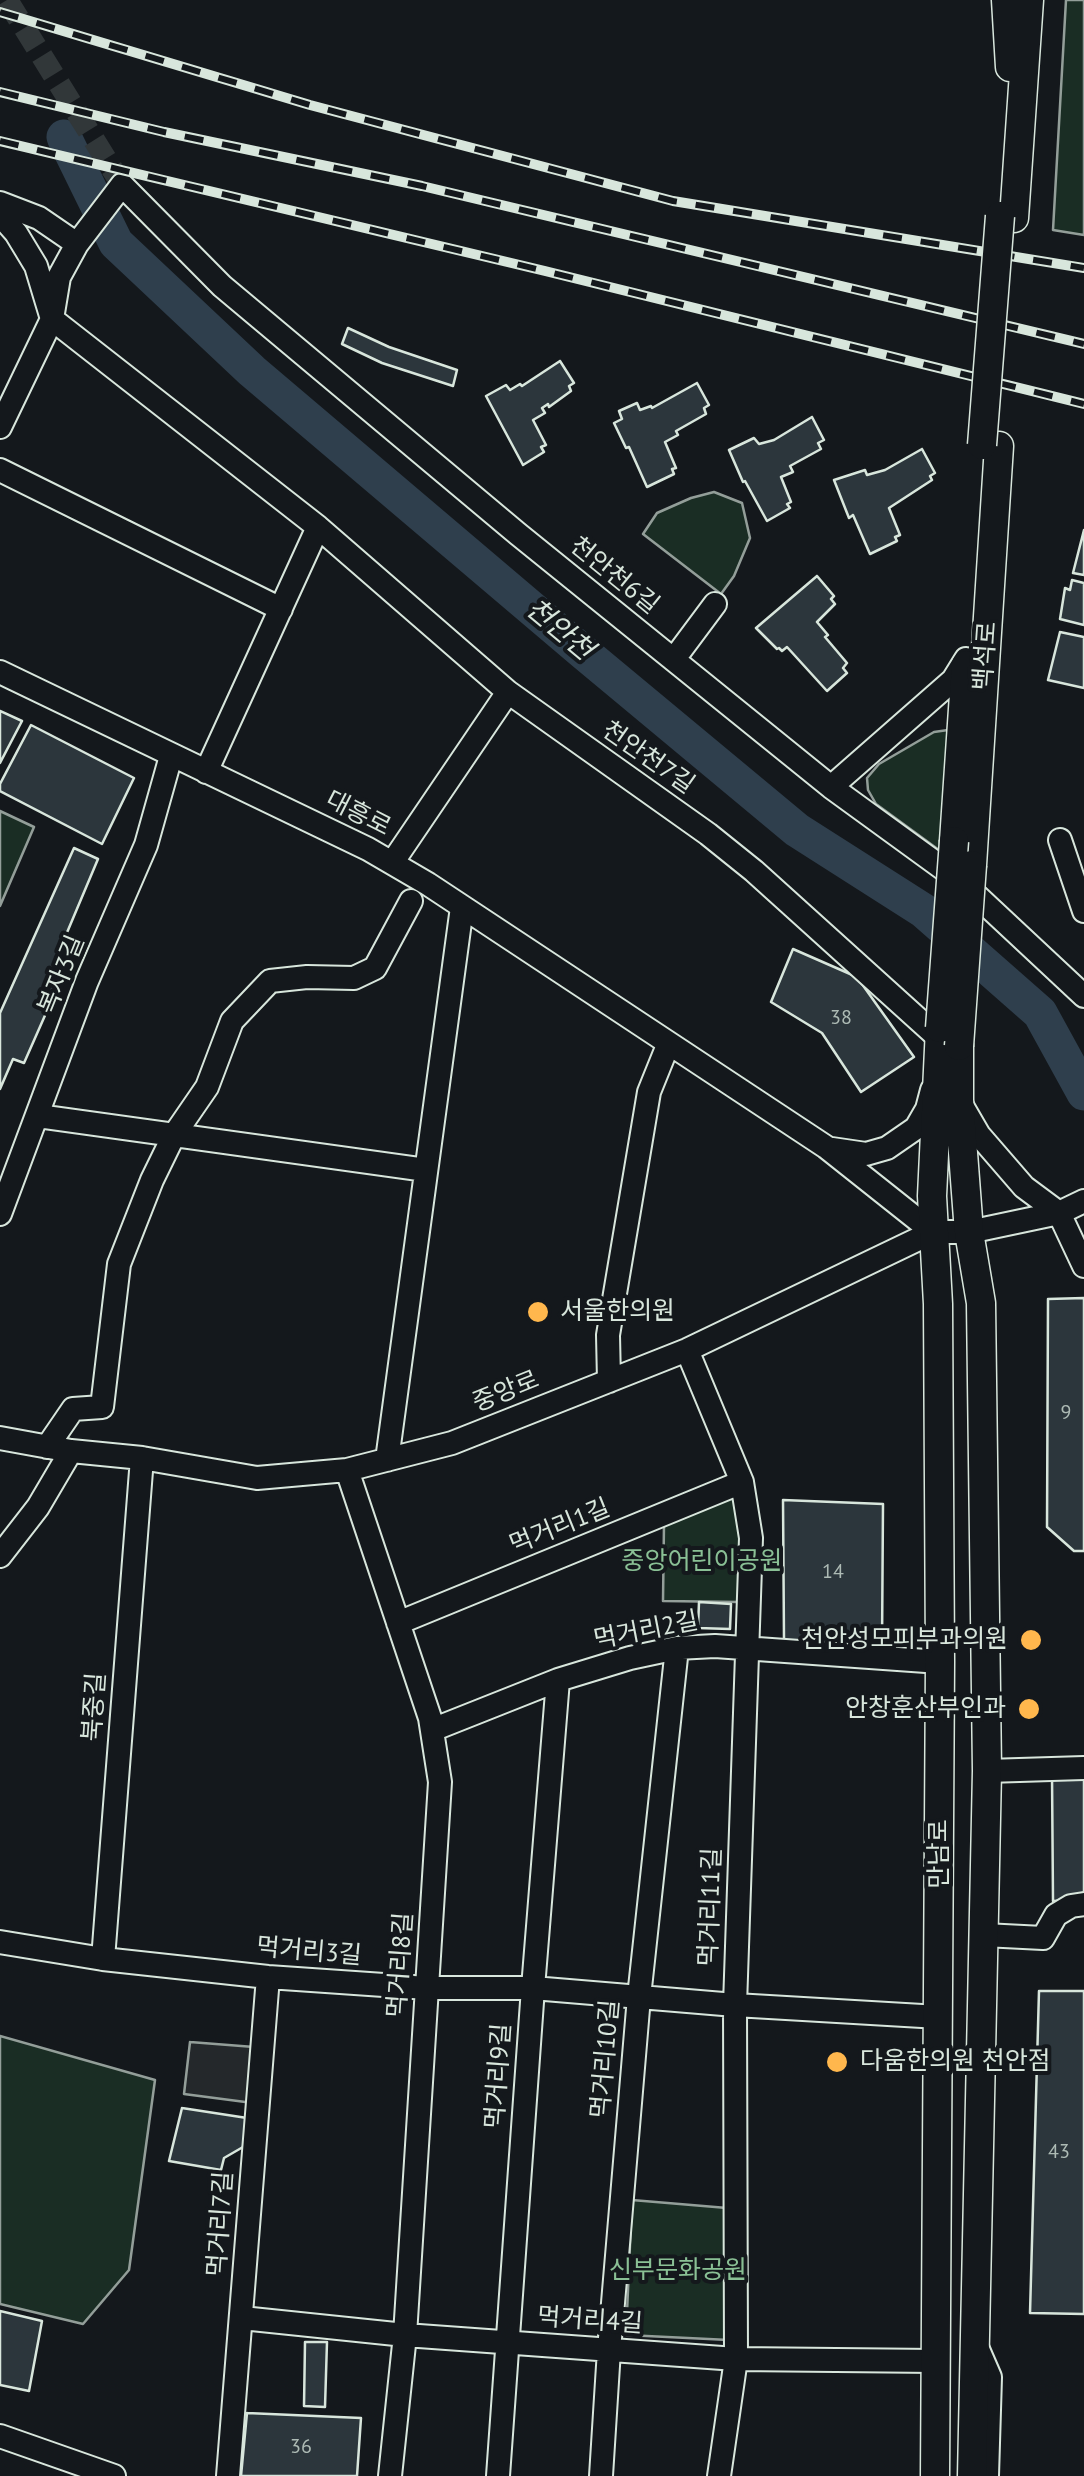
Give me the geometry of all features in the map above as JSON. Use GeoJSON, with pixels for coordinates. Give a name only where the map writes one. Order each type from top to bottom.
{"type":"FeatureCollection","features":[{"type":"Feature","properties":{"kind":"main road"},"geometry":{"type":"LineString","coordinates":[[1006,0],[1011,83]]}},
{"type":"Feature","properties":{"kind":"main road"},"geometry":{"type":"LineString","coordinates":[[991,445],[1007,217],[1016,0]]}},
{"type":"Feature","properties":{"kind":"main road"},"geometry":{"type":"LineString","coordinates":[[1007,217],[1021,121],[1029,0]]}},
{"type":"Feature","properties":{"kind":"main road"},"geometry":{"type":"LineString","coordinates":[[1021,121],[1041,82],[1048,0]]}},
{"type":"Feature","properties":{"kind":"main road","name":"백석로"},"geometry":{"type":"LineString","coordinates":[[946,1038],[967,656],[991,445]]}},
{"type":"Feature","properties":{"kind":"main road","name":"백석로"},"geometry":{"type":"LineString","coordinates":[[946,1038],[972,865],[991,445]]}},
{"type":"Feature","properties":{"kind":"main road"},"geometry":{"type":"LineString","coordinates":[[933,1232],[938,1072],[946,1038]]}},
{"type":"Feature","properties":{"kind":"main road"},"geometry":{"type":"LineString","coordinates":[[946,1038],[959,1100],[970,1232]]}},
{"type":"Feature","properties":{"kind":"main road","name":"만남로"},"geometry":{"type":"LineString","coordinates":[[933,1232],[938,1304],[940,1662],[935,2476]]}},
{"type":"Feature","properties":{"kind":"main road","name":"만남로"},"geometry":{"type":"LineString","coordinates":[[970,1232],[981,1304],[987,1770],[972,2476]]}},
{"type":"Feature","properties":{"kind":"main road"},"geometry":{"type":"LineString","coordinates":[[938,1392],[946,1374],[960,1368],[975,1376],[982,1390]]}},
{"type":"Feature","properties":{"kind":"street","name":"천안천6길"},"geometry":{"type":"LineString","coordinates":[[79,241],[120,189],[222,286],[518,534],[831,786],[963,883],[1084,996]]}},
{"type":"Feature","properties":{"kind":"street"},"geometry":{"type":"LineString","coordinates":[[0,203],[39,218],[79,241],[59,277],[52,319],[0,427]]}},
{"type":"Feature","properties":{"kind":"street"},"geometry":{"type":"LineString","coordinates":[[0,215],[36,266],[52,319]]}},
{"type":"Feature","properties":{"kind":"street","name":"천안천7길"},"geometry":{"type":"LineString","coordinates":[[52,319],[318,527],[508,692],[708,834],[946,1038]]}},
{"type":"Feature","properties":{"kind":"street"},"geometry":{"type":"LineString","coordinates":[[0,470],[281,609]]}},
{"type":"Feature","properties":{"kind":"street"},"geometry":{"type":"LineString","coordinates":[[206,772],[318,527]]}},
{"type":"Feature","properties":{"kind":"street"},"geometry":{"type":"LineString","coordinates":[[674,659],[714,604]]}},
{"type":"Feature","properties":{"kind":"street"},"geometry":{"type":"LineString","coordinates":[[831,786],[953,680],[967,656]]}},
{"type":"Feature","properties":{"kind":"street","name":"대흥로"},"geometry":{"type":"LineString","coordinates":[[0,672],[392,863],[826,1147],[933,1232]]}},
{"type":"Feature","properties":{"kind":"street"},"geometry":{"type":"LineString","coordinates":[[942,689],[956,697],[963,709]]}},
{"type":"Feature","properties":{"kind":"street"},"geometry":{"type":"LineString","coordinates":[[392,863],[508,692]]}},
{"type":"Feature","properties":{"kind":"street","name":"복자3길"},"geometry":{"type":"LineString","coordinates":[[0,1214],[87,981],[146,845],[170,756]]}},
{"type":"Feature","properties":{"kind":"street"},"geometry":{"type":"LineString","coordinates":[[1084,847],[1060,840],[1084,911]]}},
{"type":"Feature","properties":{"kind":"street"},"geometry":{"type":"LineString","coordinates":[[47,1447],[73,1408],[102,1407],[119,1264],[152,1180],[174,1135],[207,1087],[232,1021],[270,981],[354,978],[375,968],[411,901]]}},
{"type":"Feature","properties":{"kind":"street"},"geometry":{"type":"LineString","coordinates":[[387,1460],[462,907]]}},
{"type":"Feature","properties":{"kind":"street"},"geometry":{"type":"LineString","coordinates":[[609,1381],[608,1335],[649,1092],[668,1045]]}},
{"type":"Feature","properties":{"kind":"street"},"geometry":{"type":"LineString","coordinates":[[826,1147],[866,1154],[900,1140],[916,1128],[927,1109],[938,1072]]}},
{"type":"Feature","properties":{"kind":"street"},"geometry":{"type":"LineString","coordinates":[[959,1100],[980,1135],[1024,1187],[1060,1213],[1084,1266]]}},
{"type":"Feature","properties":{"kind":"street"},"geometry":{"type":"LineString","coordinates":[[38,1116],[426,1170]]}},
{"type":"Feature","properties":{"kind":"street"},"geometry":{"type":"LineString","coordinates":[[933,1232],[970,1232],[1060,1213],[1084,1201]]}},
{"type":"Feature","properties":{"kind":"street","name":"중앙로"},"geometry":{"type":"LineString","coordinates":[[0,1438],[257,1478],[348,1470],[452,1443],[687,1350],[933,1232]]}},
{"type":"Feature","properties":{"kind":"street","name":"먹거리11길"},"geometry":{"type":"LineString","coordinates":[[687,1350],[742,1482],[751,1538],[736,2005],[736,2359],[719,2476]]}},
{"type":"Feature","properties":{"kind":"street"},"geometry":{"type":"LineString","coordinates":[[0,1556],[38,1507],[71,1451]]}},
{"type":"Feature","properties":{"kind":"street","name":"북중길"},"geometry":{"type":"LineString","coordinates":[[104,1959],[142,1458]]}},
{"type":"Feature","properties":{"kind":"street","name":"먹거리8길"},"geometry":{"type":"LineString","coordinates":[[348,1470],[430,1718],[440,1782],[405,2335],[390,2476]]}},
{"type":"Feature","properties":{"kind":"street","name":"먹거리1길"},"geometry":{"type":"LineString","coordinates":[[398,1623],[742,1482]]}},
{"type":"Feature","properties":{"kind":"street","name":"먹거리2길"},"geometry":{"type":"LineString","coordinates":[[432,1730],[558,1680],[677,1648],[715,1646],[940,1662]]}},
{"type":"Feature","properties":{"kind":"street","name":"먹거리10길"},"geometry":{"type":"LineString","coordinates":[[601,2476],[639,1997],[677,1648]]}},
{"type":"Feature","properties":{"kind":"street","name":"먹거리9길"},"geometry":{"type":"LineString","coordinates":[[498,2476],[558,1680]]}},
{"type":"Feature","properties":{"kind":"street"},"geometry":{"type":"LineString","coordinates":[[987,1770],[1084,1768]]}},
{"type":"Feature","properties":{"kind":"street"},"geometry":{"type":"LineString","coordinates":[[984,1935],[1043,1938],[1056,1915],[1084,1904]]}},
{"type":"Feature","properties":{"kind":"street","name":"먹거리3길"},"geometry":{"type":"LineString","coordinates":[[0,1942],[104,1959],[268,1976],[427,1988],[533,1988],[939,2017]]}},
{"type":"Feature","properties":{"kind":"street","name":"먹거리7길"},"geometry":{"type":"LineString","coordinates":[[228,2476],[268,1976]]}},
{"type":"Feature","properties":{"kind":"street","name":"먹거리4길"},"geometry":{"type":"LineString","coordinates":[[242,2318],[405,2335],[736,2359],[936,2361]]}},
{"type":"Feature","properties":{"kind":"street"},"geometry":{"type":"LineString","coordinates":[[975,2344],[990,2377],[988,2476]]}},
{"type":"Feature","properties":{"kind":"street"},"geometry":{"type":"LineString","coordinates":[[0,2436],[75,2469],[114,2476]]}},
{"type":"Feature","properties":{"kind":"green space"},"geometry":{"type":"Polygon","coordinates":[[[1066,0],[1084,0],[1084,235],[1053,230],[1066,0]]]}},
{"type":"Feature","properties":{"kind":"green space"},"geometry":{"type":"Polygon","coordinates":[[[714,492],[742,503],[750,538],[734,576],[721,594],[643,534],[657,513],[714,492]]]}},
{"type":"Feature","properties":{"kind":"green space"},"geometry":{"type":"Polygon","coordinates":[[[948,730],[952,742],[943,845],[939,850],[876,804],[867,778],[879,764],[934,732],[948,730]]]}},
{"type":"Feature","properties":{"kind":"green space"},"geometry":{"type":"Polygon","coordinates":[[[0,811],[34,827],[0,906],[0,811]]]}},
{"type":"Feature","properties":{"kind":"green space","name":"중앙어린이공원"},"geometry":{"type":"Polygon","coordinates":[[[732,1495],[740,1516],[739,1602],[663,1601],[664,1524],[732,1495]]]}},
{"type":"Feature","properties":{"kind":"green space"},"geometry":{"type":"Polygon","coordinates":[[[0,2036],[155,2080],[129,2270],[83,2324],[0,2304],[0,2036]]]}},
{"type":"Feature","properties":{"kind":"green space","name":"신부문화공원"},"geometry":{"type":"Polygon","coordinates":[[[632,2200],[727,2208],[729,2340],[626,2335],[632,2200]]]}},
{"type":"Feature","properties":{"kind":"shaded area"},"geometry":{"type":"Polygon","coordinates":[[[190,2042],[254,2047],[253,2103],[184,2094],[190,2042]]]}},
{"type":"Feature","properties":{"kind":"building"},"geometry":{"type":"Polygon","coordinates":[[[348,328],[457,370],[453,386],[382,363],[342,344],[348,328]]]}},
{"type":"Feature","properties":{"kind":"building"},"geometry":{"type":"Polygon","coordinates":[[[560,361],[574,383],[569,386],[571,391],[542,408],[545,413],[533,420],[546,445],[541,447],[544,452],[523,465],[486,396],[506,385],[510,390],[522,386],[560,361]]]}},
{"type":"Feature","properties":{"kind":"building"},"geometry":{"type":"Polygon","coordinates":[[[697,383],[709,405],[704,408],[706,414],[665,442],[676,468],[672,469],[674,474],[647,487],[614,423],[622,419],[619,411],[637,403],[640,410],[652,408],[697,383]]]}},
{"type":"Feature","properties":{"kind":"building"},"geometry":{"type":"Polygon","coordinates":[[[812,417],[824,440],[818,443],[821,449],[790,466],[793,472],[781,477],[790,508],[767,521],[729,450],[754,438],[759,444],[774,440],[812,417]]]}},
{"type":"Feature","properties":{"kind":"building"},"geometry":{"type":"Polygon","coordinates":[[[922,449],[935,473],[930,476],[932,480],[889,508],[900,535],[895,537],[897,541],[870,554],[853,515],[849,518],[834,480],[865,470],[867,475],[885,470],[922,449]]]}},
{"type":"Feature","properties":{"kind":"building"},"geometry":{"type":"Polygon","coordinates":[[[1084,530],[1084,575],[1073,573],[1084,530]]]}},
{"type":"Feature","properties":{"kind":"building"},"geometry":{"type":"Polygon","coordinates":[[[817,576],[834,596],[831,599],[835,604],[817,622],[847,663],[843,668],[847,673],[827,691],[787,647],[777,649],[756,628],[817,576]]]}},
{"type":"Feature","properties":{"kind":"building"},"geometry":{"type":"Polygon","coordinates":[[[1072,580],[1084,583],[1084,625],[1060,619],[1065,588],[1070,590],[1072,580]]]}},
{"type":"Feature","properties":{"kind":"building"},"geometry":{"type":"Polygon","coordinates":[[[1060,632],[1084,637],[1084,688],[1048,680],[1060,632]]]}},
{"type":"Feature","properties":{"kind":"building"},"geometry":{"type":"Polygon","coordinates":[[[0,711],[22,721],[0,763],[0,711]]]}},
{"type":"Feature","properties":{"kind":"building"},"geometry":{"type":"Polygon","coordinates":[[[31,725],[134,778],[102,844],[0,791],[31,725]]]}},
{"type":"Feature","properties":{"kind":"building"},"geometry":{"type":"Polygon","coordinates":[[[74,848],[98,859],[47,980],[58,986],[24,1063],[13,1059],[0,1089],[0,1013],[74,848]]]}},
{"type":"Feature","properties":{"kind":"building"},"geometry":{"type":"Polygon","coordinates":[[[793,949],[857,977],[914,1057],[861,1092],[822,1033],[771,1002],[793,949]]]}},
{"type":"Feature","properties":{"kind":"building"},"geometry":{"type":"Polygon","coordinates":[[[1084,1298],[1084,1551],[1074,1551],[1047,1527],[1048,1299],[1084,1298]]]}},
{"type":"Feature","properties":{"kind":"building"},"geometry":{"type":"Polygon","coordinates":[[[783,1500],[883,1504],[882,1646],[784,1640],[783,1500]]]}},
{"type":"Feature","properties":{"kind":"building"},"geometry":{"type":"Polygon","coordinates":[[[699,1602],[731,1604],[730,1629],[698,1628],[699,1602]]]}},
{"type":"Feature","properties":{"kind":"building"},"geometry":{"type":"Polygon","coordinates":[[[1084,1774],[1084,1900],[1053,1901],[1052,1775],[1084,1774]]]}},
{"type":"Feature","properties":{"kind":"building"},"geometry":{"type":"Polygon","coordinates":[[[1039,1991],[1084,1991],[1084,2314],[1030,2313],[1039,1991]]]}},
{"type":"Feature","properties":{"kind":"building"},"geometry":{"type":"Polygon","coordinates":[[[182,2108],[247,2118],[243,2147],[224,2158],[221,2170],[169,2161],[182,2108]]]}},
{"type":"Feature","properties":{"kind":"building"},"geometry":{"type":"Polygon","coordinates":[[[0,2311],[42,2321],[29,2391],[0,2385],[0,2311]]]}},
{"type":"Feature","properties":{"kind":"building"},"geometry":{"type":"Polygon","coordinates":[[[305,2342],[327,2342],[325,2407],[304,2406],[305,2342]]]}},
{"type":"Feature","properties":{"kind":"building"},"geometry":{"type":"Polygon","coordinates":[[[247,2413],[361,2418],[357,2476],[241,2476],[247,2413]]]}},
{"type":"Feature","properties":{"kind":"waterway","name":"천안천"},"geometry":{"type":"LineString","coordinates":[[64,137],[116,243],[252,371],[797,830],[924,911],[1040,1013],[1084,1093]]}},
{"type":"Feature","properties":{"kind":"tunnel"},"geometry":{"type":"LineString","coordinates":[[7,0],[122,185]]}},
{"type":"Feature","properties":{"kind":"railway"},"geometry":{"type":"LineString","coordinates":[[0,12],[310,105],[673,201],[1084,268]]}},
{"type":"Feature","properties":{"kind":"railway"},"geometry":{"type":"LineString","coordinates":[[0,92],[164,132],[422,186],[1084,344]]}},
{"type":"Feature","properties":{"kind":"railway"},"geometry":{"type":"LineString","coordinates":[[0,141],[1084,404]]}},
{"type":"Feature","properties":{"kind":"place","name":"서울한의원"},"geometry":{"type":"Point","coordinates":[538,1312]}},
{"type":"Feature","properties":{"kind":"place","name":"천안성모피부과의원"},"geometry":{"type":"Point","coordinates":[1031,1640]}},
{"type":"Feature","properties":{"kind":"place","name":"안창훈산부인과"},"geometry":{"type":"Point","coordinates":[1029,1709]}},
{"type":"Feature","properties":{"kind":"place","name":"다움한의원 천안점"},"geometry":{"type":"Point","coordinates":[837,2062]}}]}
